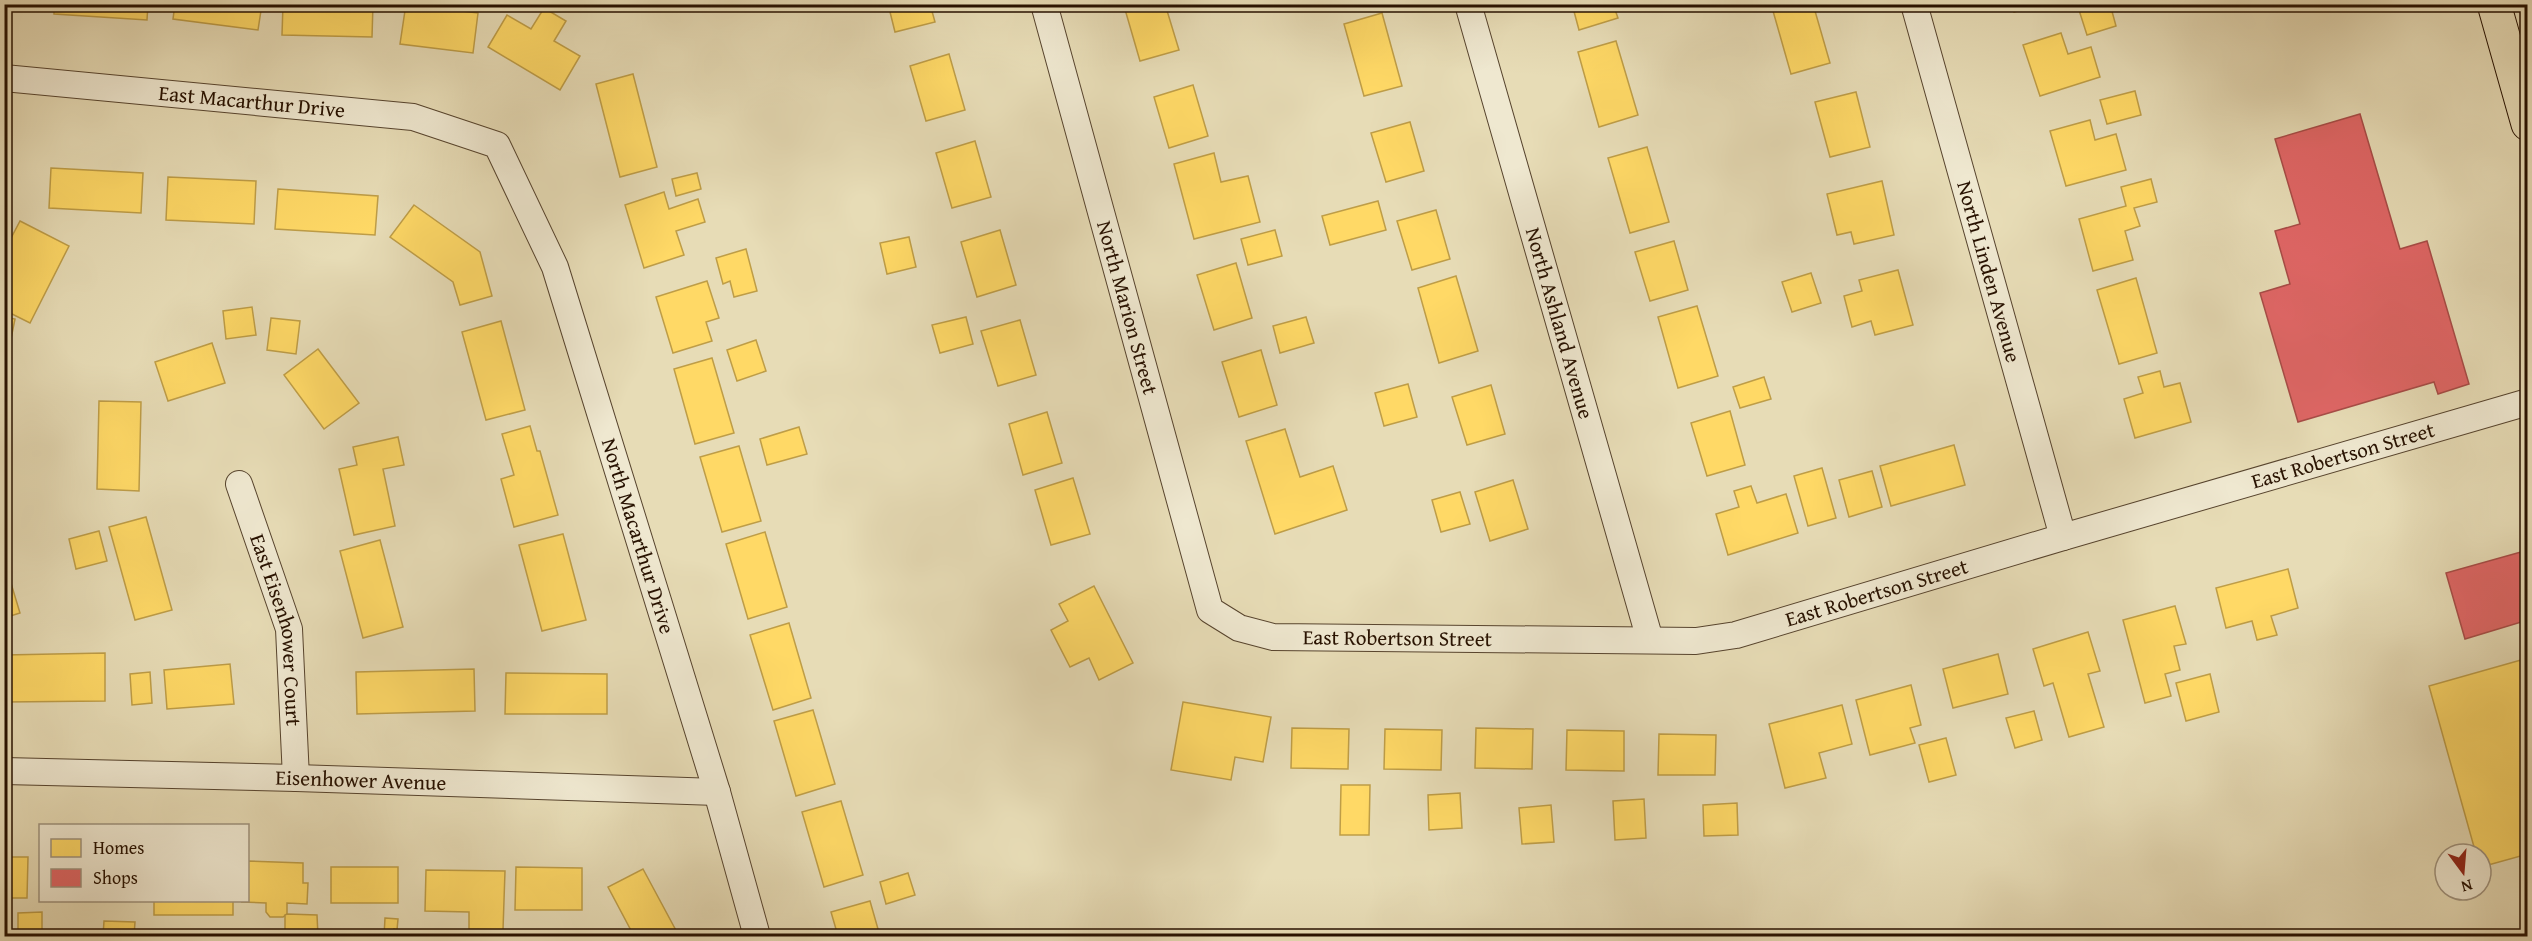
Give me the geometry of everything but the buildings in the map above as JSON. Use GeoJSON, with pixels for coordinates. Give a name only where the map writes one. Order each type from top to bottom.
{"type":"FeatureCollection","features":[{"type":"Feature","properties":{"kind":"main road"},"geometry":{"type":"LineString","coordinates":[[2494,4],[2528,124]]}},
{"type":"Feature","properties":{"kind":"street","name":"North Marion Street"},"geometry":{"type":"LineString","coordinates":[[1044,4],[1210,610]]}},
{"type":"Feature","properties":{"kind":"street","name":"North Ashland Avenue"},"geometry":{"type":"LineString","coordinates":[[1468,4],[1650,640]]}},
{"type":"Feature","properties":{"kind":"street","name":"North Linden Avenue"},"geometry":{"type":"LineString","coordinates":[[1914,4],[2063,537]]}},
{"type":"Feature","properties":{"kind":"street","name":"East Macarthur Drive"},"geometry":{"type":"LineString","coordinates":[[4,78],[413,117],[496,145]]}},
{"type":"Feature","properties":{"kind":"street","name":"North Macarthur Drive"},"geometry":{"type":"LineString","coordinates":[[496,145],[555,267],[717,792],[757,936]]}},
{"type":"Feature","properties":{"kind":"street","name":"East Robertson Street"},"geometry":{"type":"LineString","coordinates":[[1210,610],[1239,628],[1273,637],[1696,641],[1736,635],[2528,402]]}},
{"type":"Feature","properties":{"kind":"street","name":"East Eisenhower Court"},"geometry":{"type":"LineString","coordinates":[[239,484],[289,629],[296,778]]}},
{"type":"Feature","properties":{"kind":"street","name":"Eisenhower Avenue"},"geometry":{"type":"LineString","coordinates":[[4,771],[717,792]]}}]}
